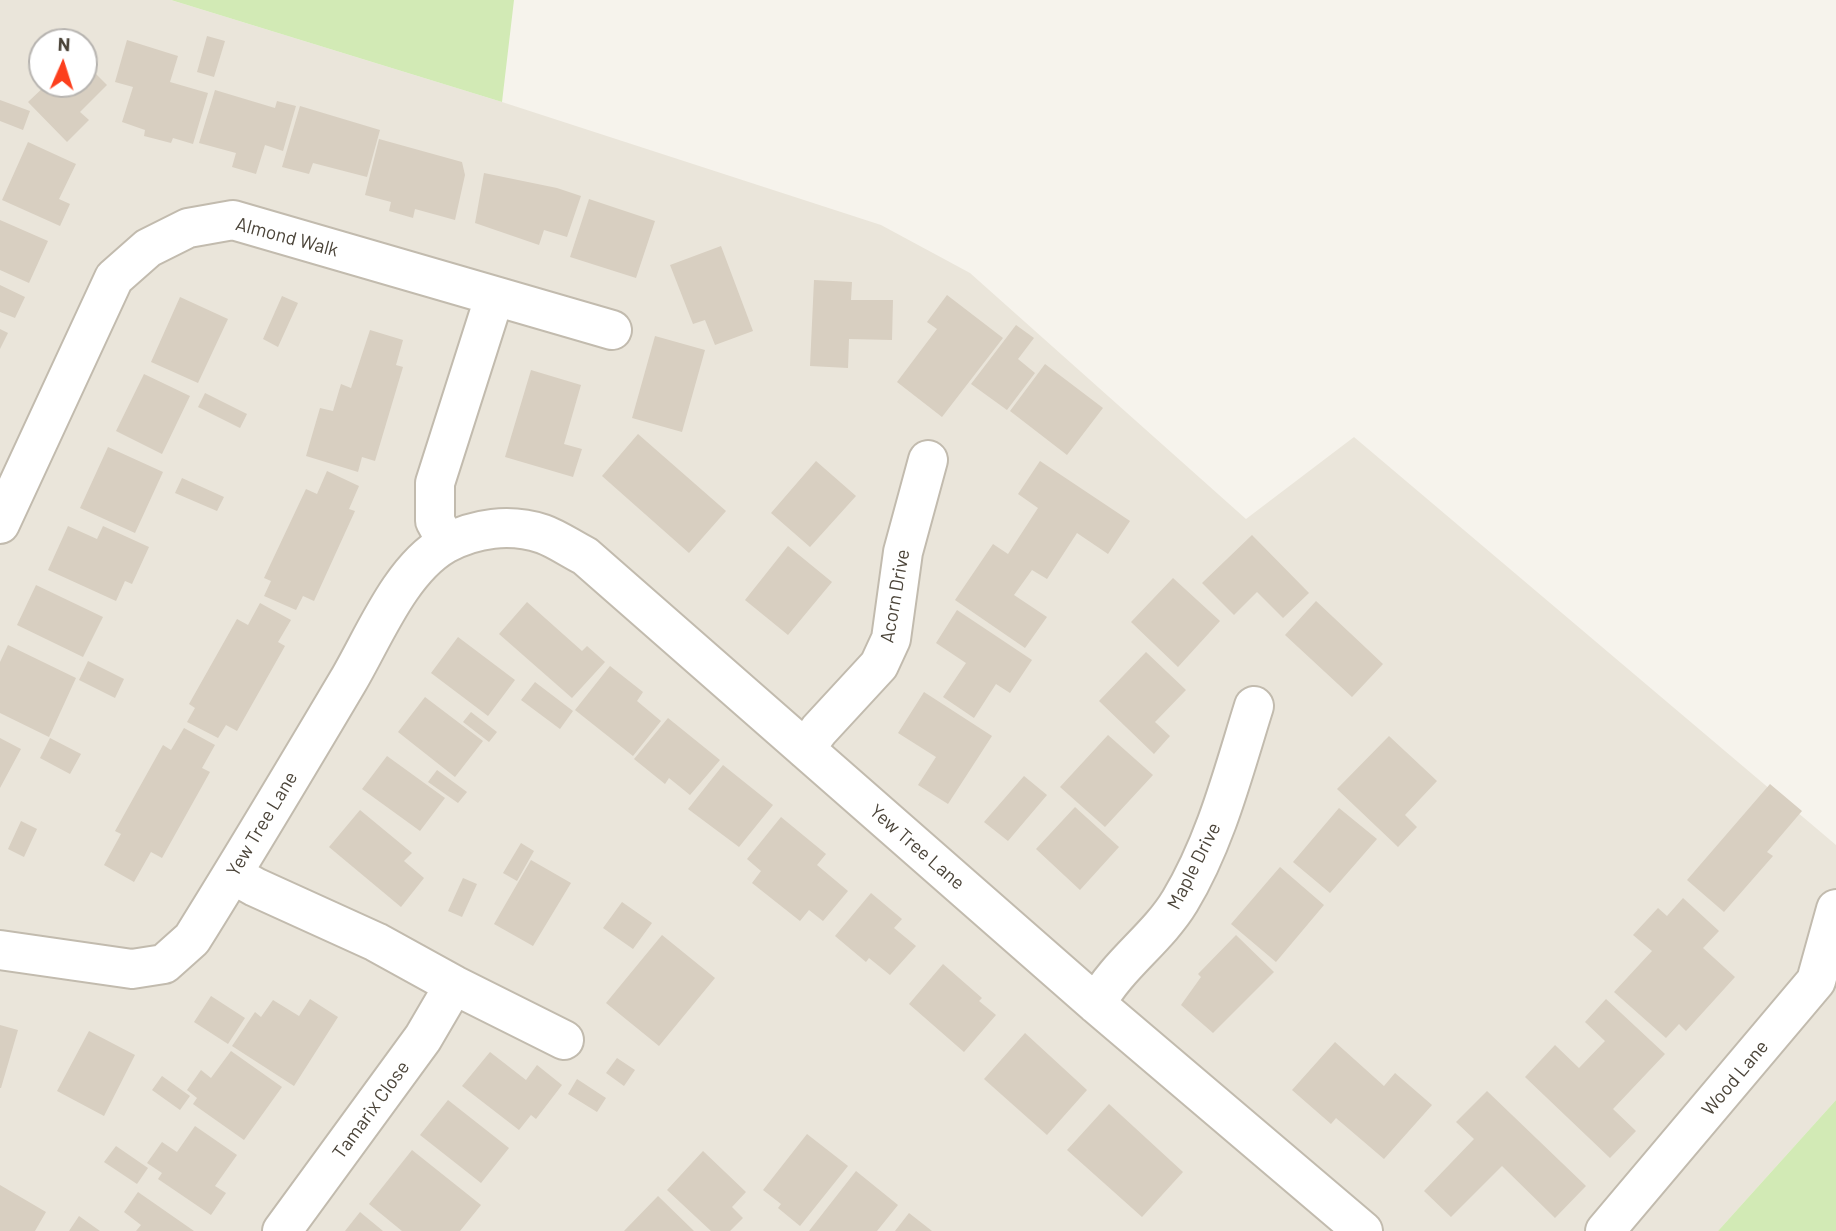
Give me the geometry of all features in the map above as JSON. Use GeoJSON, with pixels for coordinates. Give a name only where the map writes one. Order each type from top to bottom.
{"type":"FeatureCollection","features":[{"type":"Feature","properties":{"kind":"street","name":"Almond Walk"},"geometry":{"type":"LineString","coordinates":[[0,524],[114,278],[148,248],[188,228],[233,220],[494,298],[612,330]]}},
{"type":"Feature","properties":{"kind":"street"},"geometry":{"type":"LineString","coordinates":[[447,544],[435,521],[435,482],[494,298]]}},
{"type":"Feature","properties":{"kind":"street","name":"Acorn Drive"},"geometry":{"type":"LineString","coordinates":[[805,749],[879,665],[891,639],[903,552],[928,460]]}},
{"type":"Feature","properties":{"kind":"street","name":"Yew Tree Lane"},"geometry":{"type":"LineString","coordinates":[[0,950],[132,969],[164,964],[192,939],[390,605],[421,561],[447,544],[490,528],[511,527],[544,534],[584,556],[1096,1004],[1363,1231]]}},
{"type":"Feature","properties":{"kind":"street","name":"Maple Drive"},"geometry":{"type":"LineString","coordinates":[[1096,1004],[1106,986],[1161,927],[1180,901],[1216,828],[1254,706]]}},
{"type":"Feature","properties":{"kind":"street"},"geometry":{"type":"LineString","coordinates":[[232,874],[376,942],[564,1040]]}},
{"type":"Feature","properties":{"kind":"street","name":"Wood Lane"},"geometry":{"type":"LineString","coordinates":[[1605,1231],[1816,981],[1836,909]]}},
{"type":"Feature","properties":{"kind":"street","name":"Tamarix Close"},"geometry":{"type":"LineString","coordinates":[[282,1231],[423,1038],[454,985]]}},
{"type":"Feature","properties":{"kind":"shaded area"},"geometry":{"type":"Polygon","coordinates":[[[0,0],[171,0],[502,102],[881,225],[970,273],[1246,519],[1354,437],[1836,845],[1836,1100],[1718,1231],[0,1231],[0,0]]]}},
{"type":"Feature","properties":{"kind":"green space"},"geometry":{"type":"Polygon","coordinates":[[[171,0],[514,0],[502,102],[171,0]]]}},
{"type":"Feature","properties":{"kind":"green space"},"geometry":{"type":"Polygon","coordinates":[[[1836,1100],[1836,1231],[1718,1231],[1836,1100]]]}},
{"type":"Feature","properties":{"kind":"building"},"geometry":{"type":"Polygon","coordinates":[[[207,36],[225,41],[214,77],[197,72],[207,36]]]}},
{"type":"Feature","properties":{"kind":"building"},"geometry":{"type":"Polygon","coordinates":[[[127,40],[178,56],[170,82],[208,93],[193,144],[173,138],[171,143],[144,136],[145,130],[122,122],[133,87],[115,82],[127,40]]]}},
{"type":"Feature","properties":{"kind":"building"},"geometry":{"type":"Polygon","coordinates":[[[98,76],[107,85],[98,94],[98,76]]]}},
{"type":"Feature","properties":{"kind":"building"},"geometry":{"type":"Polygon","coordinates":[[[215,90],[275,108],[277,101],[296,106],[283,151],[265,145],[256,174],[232,167],[236,153],[199,143],[215,90]]]}},
{"type":"Feature","properties":{"kind":"building"},"geometry":{"type":"Polygon","coordinates":[[[32,98],[94,98],[80,112],[89,120],[67,142],[28,102],[32,98]]]}},
{"type":"Feature","properties":{"kind":"building"},"geometry":{"type":"Polygon","coordinates":[[[0,100],[30,111],[23,130],[0,121],[0,100]]]}},
{"type":"Feature","properties":{"kind":"building"},"geometry":{"type":"Polygon","coordinates":[[[300,106],[380,130],[367,177],[313,163],[309,174],[282,167],[300,106]]]}},
{"type":"Feature","properties":{"kind":"building"},"geometry":{"type":"Polygon","coordinates":[[[379,139],[462,162],[465,175],[455,220],[415,209],[413,218],[389,211],[391,202],[365,195],[379,139]]]}},
{"type":"Feature","properties":{"kind":"building"},"geometry":{"type":"Polygon","coordinates":[[[28,142],[76,164],[59,199],[70,204],[60,226],[2,200],[28,142]]]}},
{"type":"Feature","properties":{"kind":"building"},"geometry":{"type":"Polygon","coordinates":[[[484,173],[557,188],[581,196],[567,237],[544,230],[539,245],[475,223],[484,173]]]}},
{"type":"Feature","properties":{"kind":"building"},"geometry":{"type":"Polygon","coordinates":[[[589,199],[655,221],[636,278],[570,257],[589,199]]]}},
{"type":"Feature","properties":{"kind":"building"},"geometry":{"type":"Polygon","coordinates":[[[0,220],[48,241],[29,283],[0,270],[0,220]]]}},
{"type":"Feature","properties":{"kind":"building"},"geometry":{"type":"Polygon","coordinates":[[[721,246],[753,331],[715,345],[705,320],[693,324],[670,265],[721,246]]]}},
{"type":"Feature","properties":{"kind":"building"},"geometry":{"type":"Polygon","coordinates":[[[814,280],[852,282],[851,300],[893,300],[892,340],[849,339],[848,368],[810,366],[814,280]]]}},
{"type":"Feature","properties":{"kind":"building"},"geometry":{"type":"Polygon","coordinates":[[[0,285],[25,297],[15,318],[0,312],[0,285]]]}},
{"type":"Feature","properties":{"kind":"building"},"geometry":{"type":"Polygon","coordinates":[[[947,295],[1003,338],[942,417],[897,382],[937,329],[927,322],[947,295]]]}},
{"type":"Feature","properties":{"kind":"building"},"geometry":{"type":"Polygon","coordinates":[[[282,296],[298,303],[278,347],[263,339],[282,296]]]}},
{"type":"Feature","properties":{"kind":"building"},"geometry":{"type":"Polygon","coordinates":[[[180,297],[228,319],[198,383],[151,362],[180,297]]]}},
{"type":"Feature","properties":{"kind":"building"},"geometry":{"type":"Polygon","coordinates":[[[1016,325],[1034,338],[1018,359],[1035,373],[1007,410],[971,384],[1016,325]]]}},
{"type":"Feature","properties":{"kind":"building"},"geometry":{"type":"Polygon","coordinates":[[[0,329],[8,333],[0,349],[0,329]]]}},
{"type":"Feature","properties":{"kind":"building"},"geometry":{"type":"Polygon","coordinates":[[[370,330],[403,340],[396,365],[403,367],[375,461],[362,457],[358,472],[306,456],[320,408],[333,411],[341,384],[351,388],[370,330]]]}},
{"type":"Feature","properties":{"kind":"building"},"geometry":{"type":"Polygon","coordinates":[[[655,336],[705,350],[682,432],[632,418],[655,336]]]}},
{"type":"Feature","properties":{"kind":"building"},"geometry":{"type":"Polygon","coordinates":[[[1045,364],[1103,408],[1067,455],[1010,411],[1045,364]]]}},
{"type":"Feature","properties":{"kind":"building"},"geometry":{"type":"Polygon","coordinates":[[[531,370],[581,385],[564,444],[582,449],[573,477],[505,457],[531,370]]]}},
{"type":"Feature","properties":{"kind":"building"},"geometry":{"type":"Polygon","coordinates":[[[144,374],[190,396],[162,454],[116,431],[144,374]]]}},
{"type":"Feature","properties":{"kind":"building"},"geometry":{"type":"Polygon","coordinates":[[[205,393],[247,414],[240,428],[198,407],[205,393]]]}},
{"type":"Feature","properties":{"kind":"building"},"geometry":{"type":"Polygon","coordinates":[[[638,434],[726,511],[689,553],[602,476],[638,434]]]}},
{"type":"Feature","properties":{"kind":"building"},"geometry":{"type":"Polygon","coordinates":[[[108,447],[163,472],[135,533],[80,508],[108,447]]]}},
{"type":"Feature","properties":{"kind":"building"},"geometry":{"type":"Polygon","coordinates":[[[816,461],[856,496],[810,547],[771,513],[816,461]]]}},
{"type":"Feature","properties":{"kind":"building"},"geometry":{"type":"Polygon","coordinates":[[[1040,461],[1130,521],[1108,554],[1077,533],[1047,579],[1032,570],[1014,595],[1047,617],[1025,648],[955,600],[993,544],[1008,554],[1038,508],[1018,494],[1040,461]]]}},
{"type":"Feature","properties":{"kind":"building"},"geometry":{"type":"Polygon","coordinates":[[[327,471],[359,486],[349,509],[355,511],[314,601],[303,596],[296,610],[264,596],[271,581],[264,578],[306,489],[317,494],[327,471]]]}},
{"type":"Feature","properties":{"kind":"building"},"geometry":{"type":"Polygon","coordinates":[[[182,478],[224,497],[217,511],[175,493],[182,478]]]}},
{"type":"Feature","properties":{"kind":"building"},"geometry":{"type":"Polygon","coordinates":[[[68,526],[97,539],[103,526],[149,547],[132,584],[125,581],[116,601],[48,570],[68,526]]]}},
{"type":"Feature","properties":{"kind":"building"},"geometry":{"type":"Polygon","coordinates":[[[1252,535],[1309,593],[1283,618],[1257,592],[1234,615],[1202,583],[1252,535]]]}},
{"type":"Feature","properties":{"kind":"building"},"geometry":{"type":"Polygon","coordinates":[[[788,546],[832,582],[788,635],[745,600],[788,546]]]}},
{"type":"Feature","properties":{"kind":"building"},"geometry":{"type":"Polygon","coordinates":[[[1173,578],[1220,621],[1178,667],[1131,622],[1173,578]]]}},
{"type":"Feature","properties":{"kind":"building"},"geometry":{"type":"Polygon","coordinates":[[[36,585],[103,617],[83,657],[17,625],[36,585]]]}},
{"type":"Feature","properties":{"kind":"building"},"geometry":{"type":"Polygon","coordinates":[[[1316,601],[1383,664],[1352,697],[1285,635],[1316,601]]]}},
{"type":"Feature","properties":{"kind":"building"},"geometry":{"type":"Polygon","coordinates":[[[527,602],[582,651],[587,646],[605,662],[572,698],[499,634],[527,602]]]}},
{"type":"Feature","properties":{"kind":"building"},"geometry":{"type":"Polygon","coordinates":[[[260,603],[291,620],[278,642],[285,646],[237,731],[226,725],[218,738],[187,722],[195,708],[189,704],[237,619],[248,625],[260,603]]]}},
{"type":"Feature","properties":{"kind":"building"},"geometry":{"type":"Polygon","coordinates":[[[957,610],[1032,660],[1010,693],[996,684],[974,718],[943,697],[966,663],[936,643],[957,610]]]}},
{"type":"Feature","properties":{"kind":"building"},"geometry":{"type":"Polygon","coordinates":[[[458,637],[515,680],[488,716],[431,673],[458,637]]]}},
{"type":"Feature","properties":{"kind":"building"},"geometry":{"type":"Polygon","coordinates":[[[8,645],[76,678],[49,737],[0,713],[0,662],[8,645]]]}},
{"type":"Feature","properties":{"kind":"building"},"geometry":{"type":"Polygon","coordinates":[[[1146,652],[1186,690],[1155,722],[1170,736],[1154,754],[1099,701],[1146,652]]]}},
{"type":"Feature","properties":{"kind":"building"},"geometry":{"type":"Polygon","coordinates":[[[88,661],[124,679],[115,698],[79,680],[88,661]]]}},
{"type":"Feature","properties":{"kind":"building"},"geometry":{"type":"Polygon","coordinates":[[[610,666],[643,692],[637,701],[661,721],[633,756],[575,710],[610,666]]]}},
{"type":"Feature","properties":{"kind":"building"},"geometry":{"type":"Polygon","coordinates":[[[535,682],[573,711],[560,729],[521,700],[535,682]]]}},
{"type":"Feature","properties":{"kind":"building"},"geometry":{"type":"Polygon","coordinates":[[[924,692],[992,736],[948,804],[918,785],[936,757],[898,733],[924,692]]]}},
{"type":"Feature","properties":{"kind":"building"},"geometry":{"type":"Polygon","coordinates":[[[425,697],[483,741],[455,777],[398,732],[425,697]]]}},
{"type":"Feature","properties":{"kind":"building"},"geometry":{"type":"Polygon","coordinates":[[[471,712],[497,732],[489,742],[463,722],[471,712]]]}},
{"type":"Feature","properties":{"kind":"building"},"geometry":{"type":"Polygon","coordinates":[[[668,718],[720,760],[690,795],[669,778],[665,784],[634,759],[668,718]]]}},
{"type":"Feature","properties":{"kind":"building"},"geometry":{"type":"Polygon","coordinates":[[[184,728],[215,745],[202,768],[210,772],[162,858],[151,852],[134,882],[104,865],[121,834],[115,831],[163,745],[171,750],[184,728]]]}},
{"type":"Feature","properties":{"kind":"building"},"geometry":{"type":"Polygon","coordinates":[[[1108,735],[1153,775],[1105,827],[1060,787],[1108,735]]]}},
{"type":"Feature","properties":{"kind":"building"},"geometry":{"type":"Polygon","coordinates":[[[1389,736],[1437,781],[1405,815],[1417,827],[1398,847],[1337,789],[1389,736]]]}},
{"type":"Feature","properties":{"kind":"building"},"geometry":{"type":"Polygon","coordinates":[[[0,738],[21,749],[0,788],[0,738]]]}},
{"type":"Feature","properties":{"kind":"building"},"geometry":{"type":"Polygon","coordinates":[[[50,738],[81,754],[70,774],[40,758],[50,738]]]}},
{"type":"Feature","properties":{"kind":"building"},"geometry":{"type":"Polygon","coordinates":[[[387,756],[445,798],[420,831],[362,789],[387,756]]]}},
{"type":"Feature","properties":{"kind":"building"},"geometry":{"type":"Polygon","coordinates":[[[723,765],[773,805],[739,847],[688,809],[723,765]]]}},
{"type":"Feature","properties":{"kind":"building"},"geometry":{"type":"Polygon","coordinates":[[[437,770],[467,792],[458,803],[428,782],[437,770]]]}},
{"type":"Feature","properties":{"kind":"building"},"geometry":{"type":"Polygon","coordinates":[[[1024,776],[1047,795],[1008,841],[984,822],[1024,776]]]}},
{"type":"Feature","properties":{"kind":"building"},"geometry":{"type":"Polygon","coordinates":[[[1770,784],[1802,811],[1767,852],[1773,856],[1724,912],[1687,880],[1770,784]]]}},
{"type":"Feature","properties":{"kind":"building"},"geometry":{"type":"Polygon","coordinates":[[[1075,807],[1119,847],[1080,890],[1036,849],[1075,807]]]}},
{"type":"Feature","properties":{"kind":"building"},"geometry":{"type":"Polygon","coordinates":[[[1339,808],[1377,839],[1330,893],[1293,862],[1339,808]]]}},
{"type":"Feature","properties":{"kind":"building"},"geometry":{"type":"Polygon","coordinates":[[[360,810],[412,853],[404,861],[424,878],[401,907],[329,847],[360,810]]]}},
{"type":"Feature","properties":{"kind":"building"},"geometry":{"type":"Polygon","coordinates":[[[781,817],[826,854],[817,865],[848,891],[823,921],[809,910],[800,921],[752,883],[761,871],[747,859],[781,817]]]}},
{"type":"Feature","properties":{"kind":"building"},"geometry":{"type":"Polygon","coordinates":[[[21,821],[37,829],[24,857],[8,849],[21,821]]]}},
{"type":"Feature","properties":{"kind":"building"},"geometry":{"type":"Polygon","coordinates":[[[521,843],[534,851],[517,881],[503,873],[521,843]]]}},
{"type":"Feature","properties":{"kind":"building"},"geometry":{"type":"Polygon","coordinates":[[[531,860],[571,883],[533,946],[494,924],[531,860]]]}},
{"type":"Feature","properties":{"kind":"building"},"geometry":{"type":"Polygon","coordinates":[[[1280,867],[1324,905],[1276,962],[1231,924],[1280,867]]]}},
{"type":"Feature","properties":{"kind":"building"},"geometry":{"type":"Polygon","coordinates":[[[463,878],[477,884],[462,917],[448,911],[463,878]]]}},
{"type":"Feature","properties":{"kind":"building"},"geometry":{"type":"Polygon","coordinates":[[[871,893],[902,919],[894,928],[916,946],[890,975],[869,958],[866,962],[835,936],[871,893]]]}},
{"type":"Feature","properties":{"kind":"building"},"geometry":{"type":"Polygon","coordinates":[[[1683,898],[1719,931],[1703,948],[1735,977],[1686,1031],[1679,1024],[1666,1038],[1614,992],[1652,951],[1633,935],[1658,908],[1667,916],[1683,898]]]}},
{"type":"Feature","properties":{"kind":"building"},"geometry":{"type":"Polygon","coordinates":[[[622,902],[652,923],[633,949],[603,928],[622,902]]]}},
{"type":"Feature","properties":{"kind":"building"},"geometry":{"type":"Polygon","coordinates":[[[662,935],[715,978],[659,1046],[606,1003],[662,935]]]}},
{"type":"Feature","properties":{"kind":"building"},"geometry":{"type":"Polygon","coordinates":[[[1236,935],[1274,972],[1213,1033],[1181,1005],[1201,977],[1198,974],[1236,935]]]}},
{"type":"Feature","properties":{"kind":"building"},"geometry":{"type":"Polygon","coordinates":[[[943,964],[982,998],[979,1001],[996,1015],[964,1052],[909,1004],[943,964]]]}},
{"type":"Feature","properties":{"kind":"building"},"geometry":{"type":"Polygon","coordinates":[[[211,996],[245,1018],[228,1044],[194,1022],[211,996]]]}},
{"type":"Feature","properties":{"kind":"building"},"geometry":{"type":"Polygon","coordinates":[[[310,999],[338,1017],[294,1086],[232,1046],[255,1012],[261,1017],[273,1000],[299,1016],[310,999]]]}},
{"type":"Feature","properties":{"kind":"building"},"geometry":{"type":"Polygon","coordinates":[[[1606,999],[1665,1054],[1613,1109],[1636,1131],[1610,1158],[1525,1077],[1555,1045],[1579,1068],[1605,1041],[1585,1022],[1606,999]]]}},
{"type":"Feature","properties":{"kind":"building"},"geometry":{"type":"Polygon","coordinates":[[[0,1025],[18,1030],[1,1088],[0,1088],[0,1025]]]}},
{"type":"Feature","properties":{"kind":"building"},"geometry":{"type":"Polygon","coordinates":[[[89,1031],[135,1055],[104,1116],[57,1091],[89,1031]]]}},
{"type":"Feature","properties":{"kind":"building"},"geometry":{"type":"Polygon","coordinates":[[[1025,1033],[1087,1090],[1047,1135],[984,1079],[1025,1033]]]}},
{"type":"Feature","properties":{"kind":"building"},"geometry":{"type":"Polygon","coordinates":[[[1335,1042],[1384,1086],[1395,1073],[1432,1105],[1384,1159],[1336,1118],[1331,1124],[1292,1090],[1335,1042]]]}},
{"type":"Feature","properties":{"kind":"building"},"geometry":{"type":"Polygon","coordinates":[[[231,1051],[282,1087],[244,1140],[193,1104],[197,1098],[187,1090],[201,1070],[211,1078],[231,1051]]]}},
{"type":"Feature","properties":{"kind":"building"},"geometry":{"type":"Polygon","coordinates":[[[490,1052],[526,1080],[537,1065],[562,1085],[536,1119],[531,1115],[519,1130],[462,1086],[490,1052]]]}},
{"type":"Feature","properties":{"kind":"building"},"geometry":{"type":"Polygon","coordinates":[[[617,1058],[635,1070],[624,1086],[606,1073],[617,1058]]]}},
{"type":"Feature","properties":{"kind":"building"},"geometry":{"type":"Polygon","coordinates":[[[162,1076],[190,1096],[180,1110],[152,1090],[162,1076]]]}},
{"type":"Feature","properties":{"kind":"building"},"geometry":{"type":"Polygon","coordinates":[[[577,1079],[606,1098],[597,1112],[568,1094],[577,1079]]]}},
{"type":"Feature","properties":{"kind":"building"},"geometry":{"type":"Polygon","coordinates":[[[1487,1091],[1586,1186],[1555,1218],[1502,1166],[1451,1217],[1424,1191],[1474,1139],[1456,1122],[1487,1091]]]}},
{"type":"Feature","properties":{"kind":"building"},"geometry":{"type":"Polygon","coordinates":[[[448,1100],[509,1148],[481,1183],[420,1135],[448,1100]]]}},
{"type":"Feature","properties":{"kind":"building"},"geometry":{"type":"Polygon","coordinates":[[[1109,1104],[1183,1172],[1142,1217],[1067,1150],[1109,1104]]]}},
{"type":"Feature","properties":{"kind":"building"},"geometry":{"type":"Polygon","coordinates":[[[195,1126],[237,1155],[215,1186],[226,1193],[211,1215],[158,1179],[162,1173],[147,1163],[162,1142],[177,1152],[195,1126]]]}},
{"type":"Feature","properties":{"kind":"building"},"geometry":{"type":"Polygon","coordinates":[[[807,1134],[848,1166],[800,1226],[778,1208],[781,1204],[763,1190],[807,1134]]]}},
{"type":"Feature","properties":{"kind":"building"},"geometry":{"type":"Polygon","coordinates":[[[116,1146],[148,1168],[137,1184],[104,1162],[116,1146]]]}},
{"type":"Feature","properties":{"kind":"building"},"geometry":{"type":"Polygon","coordinates":[[[412,1150],[481,1205],[460,1231],[402,1231],[369,1204],[412,1150]]]}},
{"type":"Feature","properties":{"kind":"building"},"geometry":{"type":"Polygon","coordinates":[[[703,1151],[746,1192],[732,1207],[743,1218],[730,1231],[711,1231],[667,1190],[703,1151]]]}},
{"type":"Feature","properties":{"kind":"building"},"geometry":{"type":"Polygon","coordinates":[[[856,1171],[898,1205],[877,1231],[809,1231],[856,1171]]]}},
{"type":"Feature","properties":{"kind":"building"},"geometry":{"type":"Polygon","coordinates":[[[0,1185],[46,1212],[35,1231],[0,1231],[0,1185]]]}},
{"type":"Feature","properties":{"kind":"building"},"geometry":{"type":"Polygon","coordinates":[[[138,1192],[194,1231],[136,1231],[141,1225],[124,1212],[138,1192]]]}},
{"type":"Feature","properties":{"kind":"building"},"geometry":{"type":"Polygon","coordinates":[[[658,1196],[694,1231],[624,1231],[658,1196]]]}},
{"type":"Feature","properties":{"kind":"building"},"geometry":{"type":"Polygon","coordinates":[[[360,1212],[383,1231],[345,1231],[360,1212]]]}},
{"type":"Feature","properties":{"kind":"building"},"geometry":{"type":"Polygon","coordinates":[[[909,1213],[932,1231],[895,1231],[909,1213]]]}},
{"type":"Feature","properties":{"kind":"building"},"geometry":{"type":"Polygon","coordinates":[[[79,1216],[100,1231],[69,1231],[79,1216]]]}}]}
